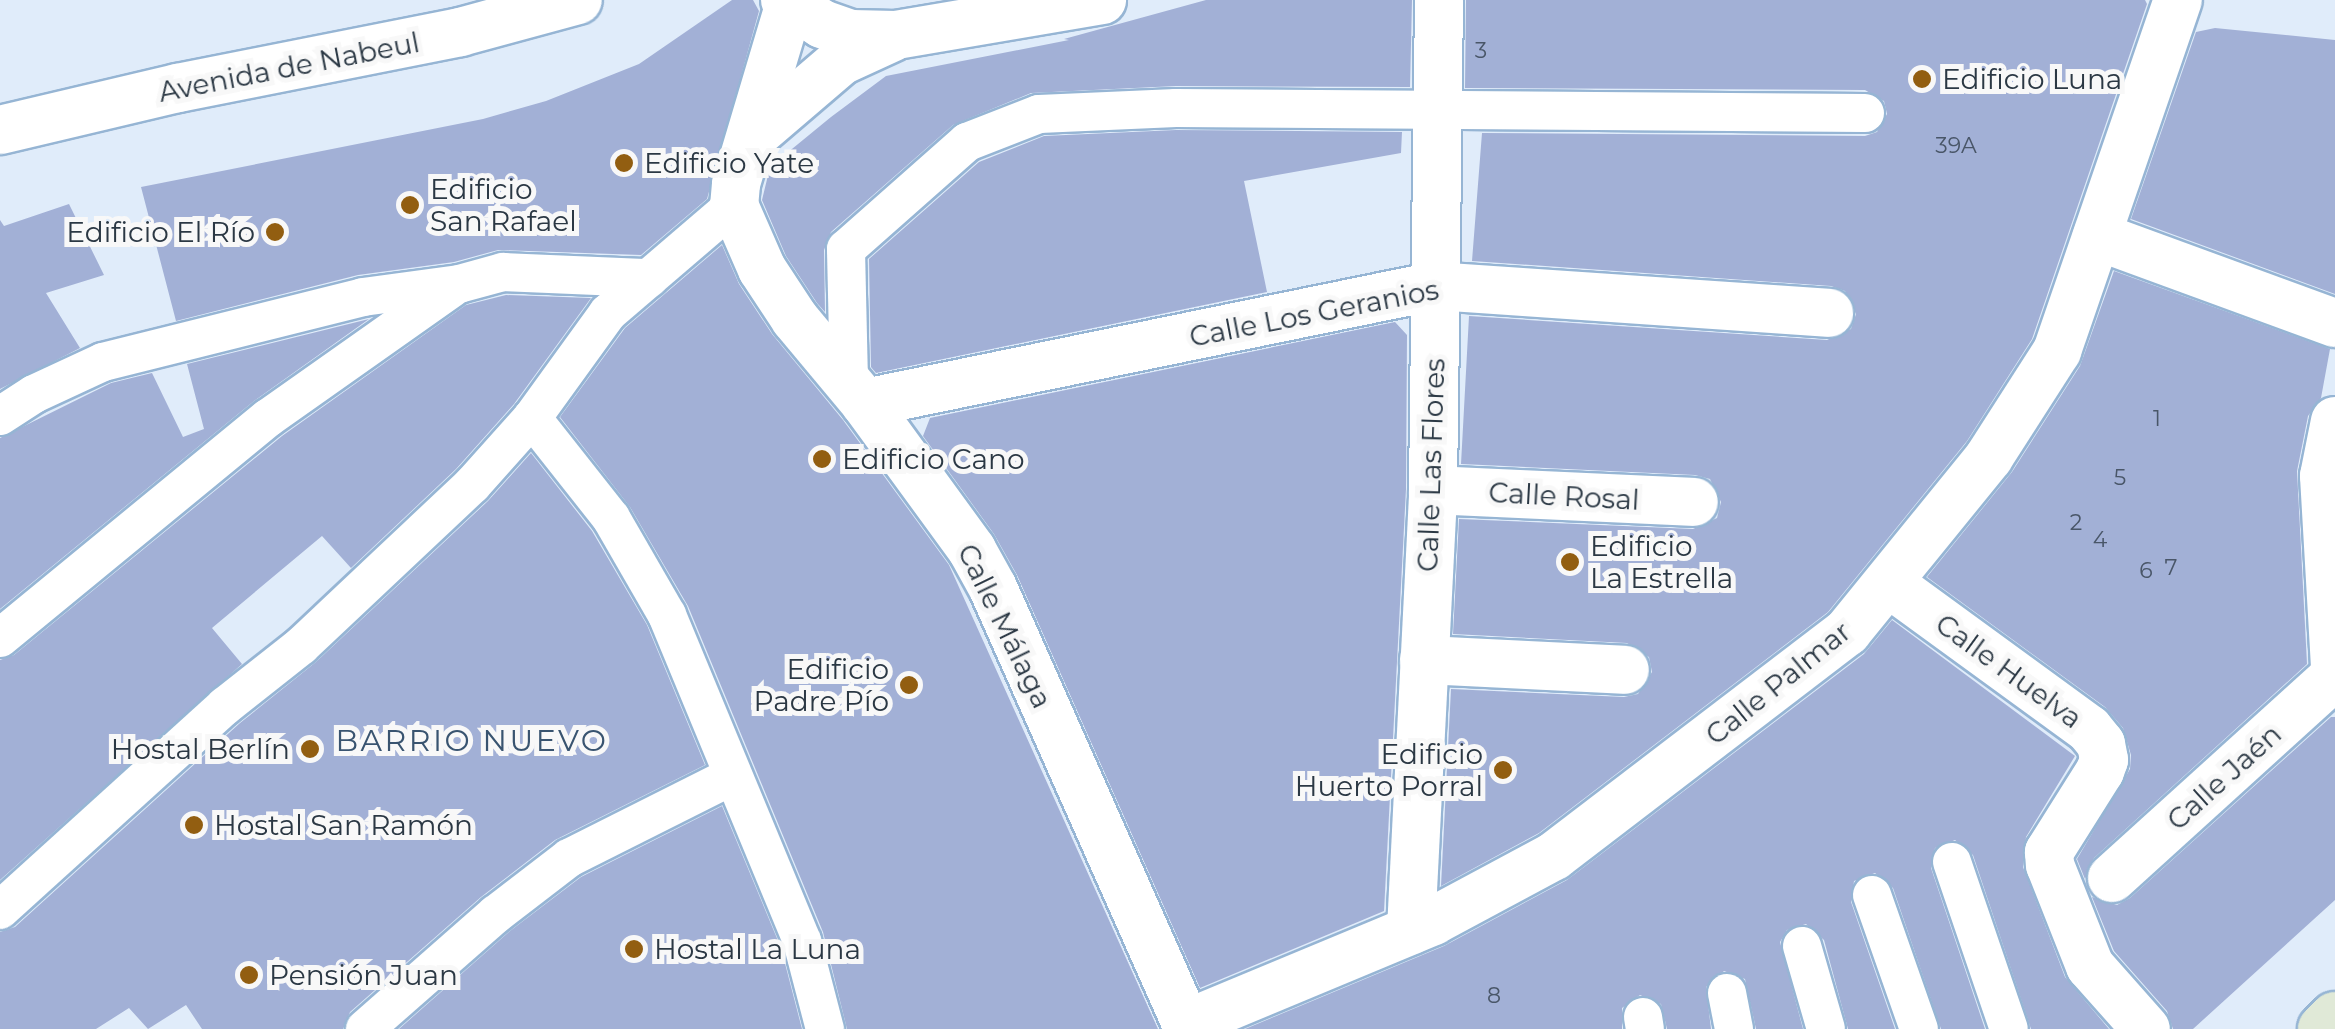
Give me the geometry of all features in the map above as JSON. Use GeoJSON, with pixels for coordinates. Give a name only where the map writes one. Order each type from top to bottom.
{"type":"FeatureCollection","features":[{"type":"Feature","properties":{"kind":"main road"},"geometry":{"type":"LineString","coordinates":[[2325,1029],[2335,1020]]}},
{"type":"Feature","properties":{"kind":"street","name":"Avenida de Nabeul"},"geometry":{"type":"LineString","coordinates":[[0,130],[178,88],[460,32],[578,0]]}},
{"type":"Feature","properties":{"kind":"street"},"geometry":{"type":"LineString","coordinates":[[0,910],[224,706],[301,646],[472,486],[532,418],[608,313],[734,205],[736,184],[787,3],[851,34],[896,35],[1102,0]]}},
{"type":"Feature","properties":{"kind":"street","name":"Calle Las Flores"},"geometry":{"type":"LineString","coordinates":[[1411,930],[1433,490],[1440,108],[1438,0]]}},
{"type":"Feature","properties":{"kind":"street","name":"Calle Palmar"},"geometry":{"type":"LineString","coordinates":[[1187,1026],[1411,930],[1554,856],[1847,632],[1890,584],[2029,400],[2057,351],[2178,0]]}},
{"type":"Feature","properties":{"kind":"street"},"geometry":{"type":"LineString","coordinates":[[751,138],[841,61],[896,35]]}},
{"type":"Feature","properties":{"kind":"street"},"geometry":{"type":"LineString","coordinates":[[857,392],[846,248],[966,142],[1040,114],[1176,108],[1866,113]]}},
{"type":"Feature","properties":{"kind":"street","name":"Calle Málaga"},"geometry":{"type":"LineString","coordinates":[[734,205],[773,286],[857,392],[972,550],[993,588],[1187,1026]]}},
{"type":"Feature","properties":{"kind":"street"},"geometry":{"type":"LineString","coordinates":[[2097,236],[2335,324]]}},
{"type":"Feature","properties":{"kind":"street"},"geometry":{"type":"LineString","coordinates":[[0,416],[34,394],[102,362],[363,297],[459,284],[503,272],[649,278]]}},
{"type":"Feature","properties":{"kind":"street"},"geometry":{"type":"LineString","coordinates":[[0,638],[268,418],[459,284]]}},
{"type":"Feature","properties":{"kind":"street","name":"Calle Los Geranios"},"geometry":{"type":"LineString","coordinates":[[857,392],[1435,286],[1829,312]]}},
{"type":"Feature","properties":{"kind":"street"},"geometry":{"type":"LineString","coordinates":[[532,418],[611,518],[667,615],[802,941],[826,1029]]}},
{"type":"Feature","properties":{"kind":"street"},"geometry":{"type":"LineString","coordinates":[[2335,421],[2324,476],[2335,665]]}},
{"type":"Feature","properties":{"kind":"street","name":"Calle Rosal"},"geometry":{"type":"LineString","coordinates":[[1433,490],[1694,502]]}},
{"type":"Feature","properties":{"kind":"street","name":"Calle Huelva"},"geometry":{"type":"LineString","coordinates":[[1890,584],[2090,729],[2100,744],[2104,760],[2100,771],[2049,852],[2050,865],[2090,966],[2146,1029]]}},
{"type":"Feature","properties":{"kind":"street"},"geometry":{"type":"LineString","coordinates":[[1424,660],[1625,670]]}},
{"type":"Feature","properties":{"kind":"street","name":"Calle Jaén"},"geometry":{"type":"LineString","coordinates":[[2112,878],[2335,676]]}},
{"type":"Feature","properties":{"kind":"street"},"geometry":{"type":"LineString","coordinates":[[365,1029],[496,914],[569,858],[732,776]]}},
{"type":"Feature","properties":{"kind":"street"},"geometry":{"type":"LineString","coordinates":[[1952,862],[2009,1029]]}},
{"type":"Feature","properties":{"kind":"street"},"geometry":{"type":"LineString","coordinates":[[1872,895],[1919,1029]]}},
{"type":"Feature","properties":{"kind":"street"},"geometry":{"type":"LineString","coordinates":[[1802,946],[1826,1029]]}},
{"type":"Feature","properties":{"kind":"building"},"geometry":{"type":"Polygon","coordinates":[[[732,0],[753,0],[759,11],[707,199],[641,255],[498,250],[454,262],[358,275],[176,321],[141,187],[483,119],[546,101],[639,64],[732,0]]]}},
{"type":"Feature","properties":{"kind":"building"},"geometry":{"type":"Polygon","coordinates":[[[1206,0],[1412,0],[1410,87],[1176,86],[1031,93],[953,125],[831,232],[824,250],[825,312],[817,303],[786,256],[762,200],[770,167],[831,117],[886,76],[1069,40],[1064,39],[1206,0]]]}},
{"type":"Feature","properties":{"kind":"building"},"geometry":{"type":"Polygon","coordinates":[[[1466,0],[2145,0],[2147,4],[2032,339],[1967,441],[1828,612],[1539,833],[1441,886],[1451,689],[1624,697],[1638,694],[1652,672],[1649,657],[1627,643],[1453,634],[1459,519],[1693,529],[1717,518],[1721,502],[1710,479],[1695,475],[1461,464],[1469,316],[1827,340],[1851,329],[1856,314],[1845,291],[1831,286],[1472,261],[1482,133],[1865,136],[1877,132],[1887,114],[1884,101],[1865,90],[1465,88],[1466,0]]]}},
{"type":"Feature","properties":{"kind":"building"},"geometry":{"type":"Polygon","coordinates":[[[2215,28],[2335,40],[2335,294],[2131,219],[2196,32],[2215,28]]]}},
{"type":"Feature","properties":{"kind":"building"},"geometry":{"type":"Polygon","coordinates":[[[1176,130],[1402,132],[1401,153],[1244,181],[1267,292],[876,373],[871,367],[869,259],[979,162],[1044,136],[1176,130]]]}},
{"type":"Feature","properties":{"kind":"building"},"geometry":{"type":"Polygon","coordinates":[[[69,204],[104,275],[46,293],[80,348],[0,389],[0,220],[4,226],[69,204]]]}},
{"type":"Feature","properties":{"kind":"building"},"geometry":{"type":"Polygon","coordinates":[[[722,245],[739,284],[772,334],[843,420],[949,565],[1158,1029],[847,1029],[823,932],[688,606],[630,507],[560,417],[625,328],[722,245]]]}},
{"type":"Feature","properties":{"kind":"building"},"geometry":{"type":"Polygon","coordinates":[[[2114,271],[2330,349],[2321,398],[2308,416],[2297,471],[2307,664],[2094,858],[2085,879],[2077,859],[2130,769],[2131,755],[2123,728],[2105,707],[1927,577],[2012,472],[2080,366],[2114,271]]]}},
{"type":"Feature","properties":{"kind":"building"},"geometry":{"type":"Polygon","coordinates":[[[506,295],[591,298],[514,404],[456,469],[351,568],[322,536],[212,628],[242,664],[0,880],[0,660],[14,655],[282,436],[466,305],[506,295]]]}},
{"type":"Feature","properties":{"kind":"building"},"geometry":{"type":"Polygon","coordinates":[[[369,319],[254,401],[0,609],[0,438],[111,383],[152,373],[183,437],[204,429],[187,364],[369,319]]]}},
{"type":"Feature","properties":{"kind":"building"},"geometry":{"type":"Polygon","coordinates":[[[1395,322],[1407,335],[1406,489],[1384,911],[1200,988],[1017,575],[994,534],[923,436],[930,418],[1395,322]]]}},
{"type":"Feature","properties":{"kind":"building"},"geometry":{"type":"Polygon","coordinates":[[[531,453],[592,531],[647,625],[705,765],[555,840],[481,897],[350,1012],[343,1029],[202,1029],[186,1005],[148,1029],[129,1008],[96,1029],[0,1029],[0,932],[15,927],[240,723],[316,662],[488,501],[531,453]]]}},
{"type":"Feature","properties":{"kind":"building"},"geometry":{"type":"Polygon","coordinates":[[[1892,620],[2075,756],[2026,837],[2023,867],[2065,977],[2109,1029],[2031,1029],[1973,855],[1955,840],[1935,848],[1931,868],[1985,1029],[1941,1029],[1893,888],[1875,873],[1854,881],[1851,902],[1895,1029],[1848,1029],[1824,940],[1806,924],[1787,930],[1780,942],[1803,1029],[1756,1029],[1745,979],[1724,971],[1706,987],[1711,1029],[1667,1029],[1661,1004],[1640,995],[1622,1008],[1622,1029],[1245,1029],[1444,946],[1567,880],[1864,654],[1892,620]]]}},
{"type":"Feature","properties":{"kind":"building"},"geometry":{"type":"Polygon","coordinates":[[[2335,717],[2335,900],[2193,1029],[2173,1029],[2167,1011],[2114,951],[2092,897],[2117,905],[2130,898],[2335,717]]]}},
{"type":"Feature","properties":{"kind":"building"},"geometry":{"type":"Polygon","coordinates":[[[722,806],[781,948],[802,1029],[399,1029],[510,931],[581,877],[722,806]]]}},
{"type":"Feature","properties":{"kind":"place","name":"Edificio Luna"},"geometry":{"type":"Point","coordinates":[1922,79]}},
{"type":"Feature","properties":{"kind":"place","name":"Edificio Yate"},"geometry":{"type":"Point","coordinates":[624,163]}},
{"type":"Feature","properties":{"kind":"place","name":"Edificio San Rafael"},"geometry":{"type":"Point","coordinates":[410,205]}},
{"type":"Feature","properties":{"kind":"place","name":"Edificio El Río"},"geometry":{"type":"Point","coordinates":[275,232]}},
{"type":"Feature","properties":{"kind":"place","name":"Edificio Cano"},"geometry":{"type":"Point","coordinates":[822,459]}},
{"type":"Feature","properties":{"kind":"place","name":"Edificio La Estrella"},"geometry":{"type":"Point","coordinates":[1570,562]}},
{"type":"Feature","properties":{"kind":"place","name":"Edificio Padre Pío"},"geometry":{"type":"Point","coordinates":[909,685]}},
{"type":"Feature","properties":{"kind":"place","name":"Hostal Berlín"},"geometry":{"type":"Point","coordinates":[310,749]}},
{"type":"Feature","properties":{"kind":"place","name":"Edificio Huerto Porral"},"geometry":{"type":"Point","coordinates":[1503,770]}},
{"type":"Feature","properties":{"kind":"place","name":"Hostal San Ramón"},"geometry":{"type":"Point","coordinates":[194,825]}},
{"type":"Feature","properties":{"kind":"place","name":"Hostal La Luna"},"geometry":{"type":"Point","coordinates":[634,949]}},
{"type":"Feature","properties":{"kind":"place","name":"Pensión Juan"},"geometry":{"type":"Point","coordinates":[249,975]}},
{"type":"Feature","properties":{"kind":"district","name":"BARRIO NUEVO"},"geometry":{"type":"Point","coordinates":[472,741]}}]}
